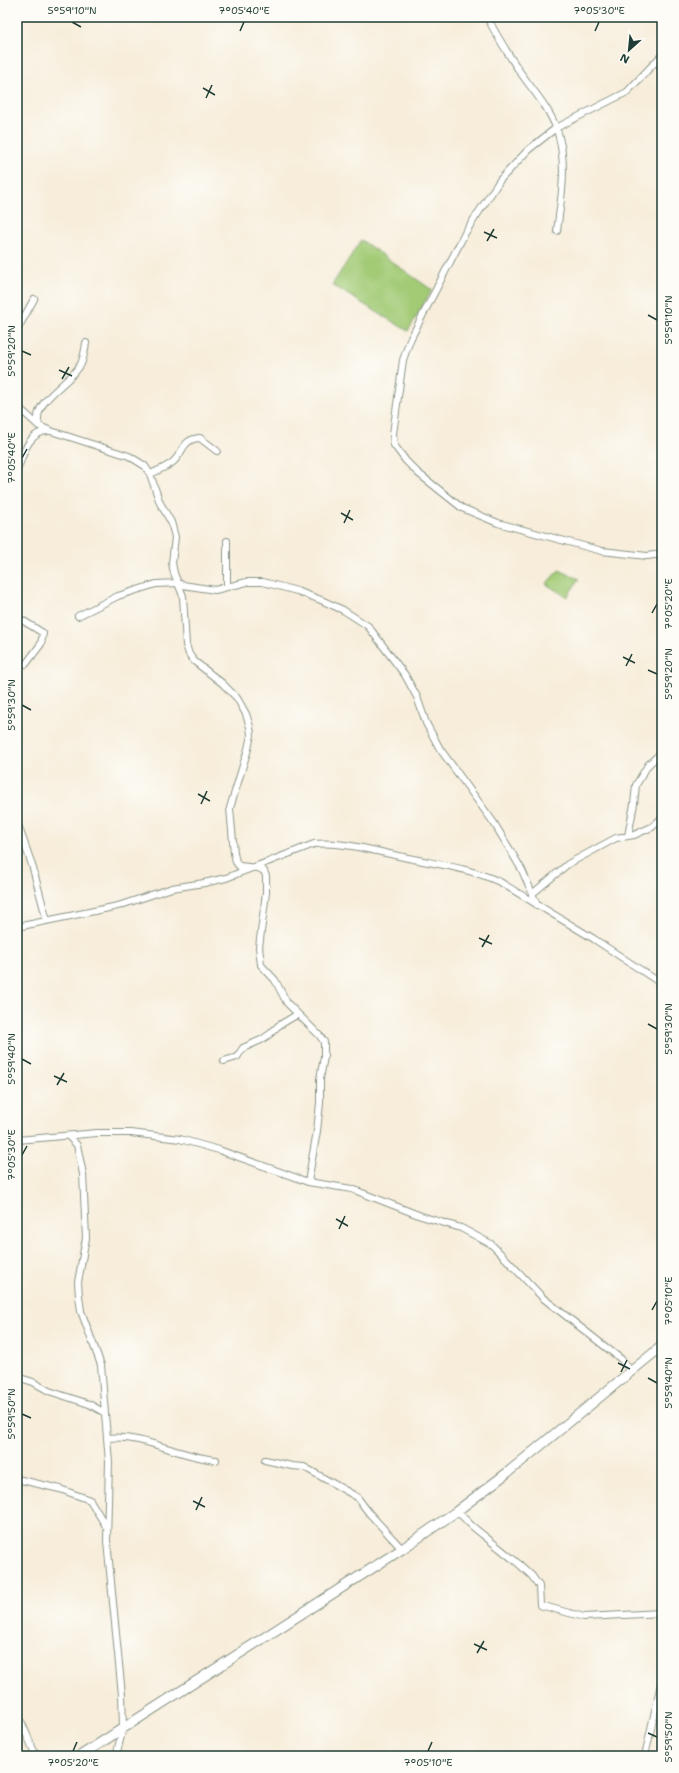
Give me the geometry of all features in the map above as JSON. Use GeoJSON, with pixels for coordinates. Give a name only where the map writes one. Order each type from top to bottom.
{"type":"FeatureCollection","features":[{"type":"Feature","properties":{"kind":"main road"},"geometry":{"type":"LineString","coordinates":[[80,1756],[457,1511],[507,1473],[662,1346]]}},
{"type":"Feature","properties":{"kind":"street"},"geometry":{"type":"LineString","coordinates":[[488,17],[498,38],[550,114],[559,137],[563,178],[557,230]]}},
{"type":"Feature","properties":{"kind":"street"},"geometry":{"type":"LineString","coordinates":[[662,55],[627,92],[613,101],[585,112],[556,128],[528,150],[500,180],[461,239],[410,340],[405,353],[396,401],[393,434],[394,445],[418,473],[462,508],[498,523],[602,551],[647,556],[662,554]]}},
{"type":"Feature","properties":{"kind":"street"},"geometry":{"type":"LineString","coordinates":[[17,330],[34,299]]}},
{"type":"Feature","properties":{"kind":"street"},"geometry":{"type":"LineString","coordinates":[[39,426],[37,415],[40,407],[70,379],[81,365],[85,353],[86,343]]}},
{"type":"Feature","properties":{"kind":"street"},"geometry":{"type":"LineString","coordinates":[[17,406],[39,426],[129,456],[145,466],[150,474],[160,503],[174,530],[172,563],[174,573],[183,596],[186,645],[189,654],[194,661],[222,683],[237,698],[246,714],[251,735],[230,808],[236,862],[243,868],[254,867],[264,871],[266,876],[266,894],[259,947],[259,959],[264,970],[275,980],[288,1003],[320,1036],[324,1042],[325,1049],[320,1079],[318,1124],[308,1182]]}},
{"type":"Feature","properties":{"kind":"street"},"geometry":{"type":"LineString","coordinates":[[17,471],[31,439],[43,431],[51,431]]}},
{"type":"Feature","properties":{"kind":"street"},"geometry":{"type":"LineString","coordinates":[[150,474],[173,463],[192,438],[200,438],[217,451]]}},
{"type":"Feature","properties":{"kind":"street"},"geometry":{"type":"LineString","coordinates":[[227,541],[227,587]]}},
{"type":"Feature","properties":{"kind":"street"},"geometry":{"type":"LineString","coordinates":[[78,616],[118,596],[156,584],[178,583],[183,586],[215,590],[247,582],[263,582],[297,591],[344,610],[368,626],[404,675],[417,697],[426,723],[440,749],[494,823],[522,870],[537,905]]}},
{"type":"Feature","properties":{"kind":"street"},"geometry":{"type":"LineString","coordinates":[[17,616],[43,633],[41,644],[26,664]]}},
{"type":"Feature","properties":{"kind":"street"},"geometry":{"type":"LineString","coordinates":[[628,836],[636,785],[648,765],[662,752]]}},
{"type":"Feature","properties":{"kind":"street"},"geometry":{"type":"LineString","coordinates":[[532,894],[568,864],[616,838],[628,836],[652,827],[662,818]]}},
{"type":"Feature","properties":{"kind":"street"},"geometry":{"type":"LineString","coordinates":[[17,822],[32,866],[47,921]]}},
{"type":"Feature","properties":{"kind":"street"},"geometry":{"type":"LineString","coordinates":[[17,927],[118,906],[157,892],[204,883],[254,867],[314,844],[326,843],[344,845],[410,859],[458,867],[484,875],[500,882],[594,939],[662,984]]}},
{"type":"Feature","properties":{"kind":"street"},"geometry":{"type":"LineString","coordinates":[[224,1061],[237,1057],[243,1048],[261,1040],[278,1026],[298,1014]]}},
{"type":"Feature","properties":{"kind":"street"},"geometry":{"type":"LineString","coordinates":[[17,1140],[131,1133],[180,1139],[218,1150],[308,1182],[352,1189],[421,1216],[461,1228],[491,1244],[543,1298],[621,1359],[631,1371]]}},
{"type":"Feature","properties":{"kind":"street"},"geometry":{"type":"LineString","coordinates":[[68,1136],[77,1145],[79,1153],[86,1216],[86,1238],[78,1282],[79,1296],[81,1311],[101,1365],[109,1462],[107,1528],[110,1581],[122,1695],[123,1728],[116,1756]]}},
{"type":"Feature","properties":{"kind":"street"},"geometry":{"type":"LineString","coordinates":[[17,1377],[34,1382],[48,1391],[89,1404],[105,1413]]}},
{"type":"Feature","properties":{"kind":"street"},"geometry":{"type":"LineString","coordinates":[[107,1438],[120,1437],[140,1440],[201,1459],[216,1460]]}},
{"type":"Feature","properties":{"kind":"street"},"geometry":{"type":"LineString","coordinates":[[265,1460],[304,1467],[357,1497],[369,1513],[402,1548]]}},
{"type":"Feature","properties":{"kind":"street"},"geometry":{"type":"LineString","coordinates":[[17,1479],[60,1488],[90,1500],[107,1528]]}},
{"type":"Feature","properties":{"kind":"street"},"geometry":{"type":"LineString","coordinates":[[457,1511],[472,1526],[532,1576],[539,1586],[540,1605],[584,1617],[662,1613]]}},
{"type":"Feature","properties":{"kind":"street"},"geometry":{"type":"LineString","coordinates":[[645,1756],[662,1679]]}},
{"type":"Feature","properties":{"kind":"street"},"geometry":{"type":"LineString","coordinates":[[17,1712],[36,1756]]}},
{"type":"Feature","properties":{"kind":"green space"},"geometry":{"type":"Polygon","coordinates":[[[361,240],[432,290],[408,331],[332,285],[361,240]]]}},
{"type":"Feature","properties":{"kind":"green space"},"geometry":{"type":"Polygon","coordinates":[[[559,570],[579,579],[567,597],[546,584],[559,570]]]}}]}
